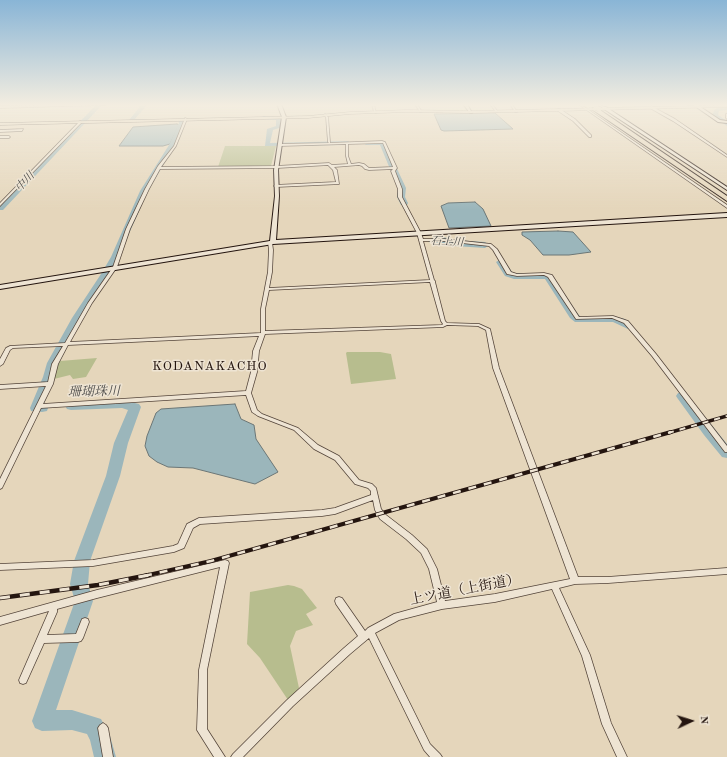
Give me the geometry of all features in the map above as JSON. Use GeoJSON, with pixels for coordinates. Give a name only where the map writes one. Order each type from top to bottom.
{"type":"FeatureCollection","features":[{"type":"Feature","properties":{"kind":"highway"},"geometry":{"type":"LineString","coordinates":[[641,139],[727,199]]}},
{"type":"Feature","properties":{"kind":"highway"},"geometry":{"type":"LineString","coordinates":[[643,139],[727,196]]}},
{"type":"Feature","properties":{"kind":"street"},"geometry":{"type":"LineString","coordinates":[[0,205],[65,139]]}},
{"type":"Feature","properties":{"kind":"street"},"geometry":{"type":"LineString","coordinates":[[0,486],[50,384],[55,364],[90,303],[115,267],[128,229],[159,168],[177,139]]}},
{"type":"Feature","properties":{"kind":"street"},"geometry":{"type":"LineString","coordinates":[[281,139],[277,166],[272,250],[263,309],[262,334],[256,351],[254,372],[248,393],[254,411],[260,416],[296,429],[316,447],[337,458],[357,482],[370,486],[374,490],[378,510],[382,517],[409,537],[426,555],[433,569],[442,605]]}},
{"type":"Feature","properties":{"kind":"street"},"geometry":{"type":"LineString","coordinates":[[633,139],[727,207]]}},
{"type":"Feature","properties":{"kind":"street"},"geometry":{"type":"LineString","coordinates":[[652,139],[727,189]]}},
{"type":"Feature","properties":{"kind":"street"},"geometry":{"type":"LineString","coordinates":[[702,139],[727,156]]}},
{"type":"Feature","properties":{"kind":"street"},"geometry":{"type":"LineString","coordinates":[[280,144],[384,142],[400,189],[400,197],[419,233],[443,321],[446,324]]}},
{"type":"Feature","properties":{"kind":"street"},"geometry":{"type":"LineString","coordinates":[[346,143],[347,156],[350,165]]}},
{"type":"Feature","properties":{"kind":"street"},"geometry":{"type":"LineString","coordinates":[[159,168],[327,164],[333,166],[363,165],[366,168],[394,169]]}},
{"type":"Feature","properties":{"kind":"street"},"geometry":{"type":"LineString","coordinates":[[276,186],[338,183],[337,174],[333,166]]}},
{"type":"Feature","properties":{"kind":"street"},"geometry":{"type":"LineString","coordinates":[[0,287],[272,242],[727,215]]}},
{"type":"Feature","properties":{"kind":"street"},"geometry":{"type":"LineString","coordinates":[[421,240],[444,240],[457,243],[490,245],[495,249],[509,273],[516,275],[544,274],[550,276],[578,318],[613,318],[626,322],[654,355],[727,450]]}},
{"type":"Feature","properties":{"kind":"street"},"geometry":{"type":"LineString","coordinates":[[266,289],[433,281]]}},
{"type":"Feature","properties":{"kind":"street"},"geometry":{"type":"LineString","coordinates":[[0,364],[2,356],[12,347],[443,326],[446,324],[479,325],[488,329],[496,368],[575,581]]}},
{"type":"Feature","properties":{"kind":"street"},"geometry":{"type":"LineString","coordinates":[[0,387],[50,384]]}},
{"type":"Feature","properties":{"kind":"street"},"geometry":{"type":"LineString","coordinates":[[40,406],[248,393]]}},
{"type":"Feature","properties":{"kind":"street"},"geometry":{"type":"LineString","coordinates":[[0,567],[93,563],[174,549],[181,546],[190,526],[199,521],[322,514],[335,511],[375,496]]}},
{"type":"Feature","properties":{"kind":"street"},"geometry":{"type":"LineString","coordinates":[[0,621],[82,598],[225,563],[203,670],[202,730],[220,757]]}},
{"type":"Feature","properties":{"kind":"street","name":"上ツ道（上街道）"},"geometry":{"type":"LineString","coordinates":[[236,757],[290,703],[367,634],[397,617],[442,605],[495,598],[575,581],[727,571]]}},
{"type":"Feature","properties":{"kind":"street"},"geometry":{"type":"LineString","coordinates":[[554,586],[586,655],[607,724],[622,757]]}},
{"type":"Feature","properties":{"kind":"street"},"geometry":{"type":"LineString","coordinates":[[339,601],[367,634],[427,747],[436,757]]}},
{"type":"Feature","properties":{"kind":"street"},"geometry":{"type":"LineString","coordinates":[[23,680],[52,612],[53,606]]}},
{"type":"Feature","properties":{"kind":"street"},"geometry":{"type":"LineString","coordinates":[[41,639],[78,638],[86,622]]}},
{"type":"Feature","properties":{"kind":"street"},"geometry":{"type":"LineString","coordinates":[[103,728],[108,757]]}},
{"type":"Feature","properties":{"kind":"green space"},"geometry":{"type":"Polygon","coordinates":[[[225,146],[276,146],[271,166],[218,167],[225,146]]]}},
{"type":"Feature","properties":{"kind":"green space"},"geometry":{"type":"Polygon","coordinates":[[[347,352],[380,352],[391,354],[396,379],[351,384],[347,352]]]}},
{"type":"Feature","properties":{"kind":"green space"},"geometry":{"type":"Polygon","coordinates":[[[97,358],[86,377],[73,379],[70,375],[54,379],[56,366],[60,361],[97,358]]]}},
{"type":"Feature","properties":{"kind":"green space"},"geometry":{"type":"Polygon","coordinates":[[[288,585],[302,589],[317,608],[306,614],[313,625],[296,631],[290,646],[299,688],[288,700],[260,658],[247,644],[250,592],[288,585]]]}},
{"type":"Feature","properties":{"kind":"water"},"geometry":{"type":"Polygon","coordinates":[[[124,139],[172,139],[170,144],[163,146],[119,146],[124,139]]]}},
{"type":"Feature","properties":{"kind":"water"},"geometry":{"type":"Polygon","coordinates":[[[475,202],[483,209],[491,226],[449,228],[441,206],[448,203],[475,202]]]}},
{"type":"Feature","properties":{"kind":"water"},"geometry":{"type":"Polygon","coordinates":[[[522,232],[573,232],[591,252],[569,255],[543,255],[530,240],[522,235],[522,232]]]}},
{"type":"Feature","properties":{"kind":"water"},"geometry":{"type":"Polygon","coordinates":[[[235,404],[241,419],[254,425],[256,439],[278,472],[255,484],[193,468],[168,467],[149,456],[145,446],[147,436],[156,413],[161,409],[235,404]]]}},
{"type":"Feature","properties":{"kind":"waterway","name":"中川"},"geometry":{"type":"LineString","coordinates":[[0,208],[66,139]]}},
{"type":"Feature","properties":{"kind":"waterway","name":"珊瑚珠川"},"geometry":{"type":"LineString","coordinates":[[42,408],[36,408],[49,377],[53,363],[77,318],[106,274],[144,191],[175,139]]}},
{"type":"Feature","properties":{"kind":"waterway","name":"石上川"},"geometry":{"type":"LineString","coordinates":[[268,139],[267,145],[348,143]]}},
{"type":"Feature","properties":{"kind":"waterway","name":"石上川"},"geometry":{"type":"LineString","coordinates":[[366,143],[382,143],[402,188],[401,197],[404,203]]}},
{"type":"Feature","properties":{"kind":"waterway","name":"石上川"},"geometry":{"type":"LineString","coordinates":[[432,241],[443,240],[455,243],[485,245]]}},
{"type":"Feature","properties":{"kind":"waterway","name":"石上川"},"geometry":{"type":"LineString","coordinates":[[501,262],[508,274],[514,276],[548,276],[574,316],[579,320],[613,319],[621,321],[628,326]]}},
{"type":"Feature","properties":{"kind":"waterway","name":"石上川"},"geometry":{"type":"LineString","coordinates":[[682,396],[727,453]]}},
{"type":"Feature","properties":{"kind":"waterway","name":"珊瑚珠川"},"geometry":{"type":"LineString","coordinates":[[71,406],[122,404],[135,407],[121,443],[113,476],[82,561],[79,584],[84,601],[42,721],[72,720],[94,726],[100,736],[105,757]]}},
{"type":"Feature","properties":{"kind":"railway"},"geometry":{"type":"LineString","coordinates":[[668,433],[727,416]]}},
{"type":"Feature","properties":{"kind":"railway"},"geometry":{"type":"LineString","coordinates":[[145,576],[211,561],[671,432]]}},
{"type":"Feature","properties":{"kind":"railway"},"geometry":{"type":"LineString","coordinates":[[145,576],[149,575]]}},
{"type":"Feature","properties":{"kind":"railway"},"geometry":{"type":"LineString","coordinates":[[0,598],[98,585],[145,576]]}},
{"type":"Feature","properties":{"kind":"district","name":"KODANAKACHO"},"geometry":{"type":"Point","coordinates":[210,367]}}]}
